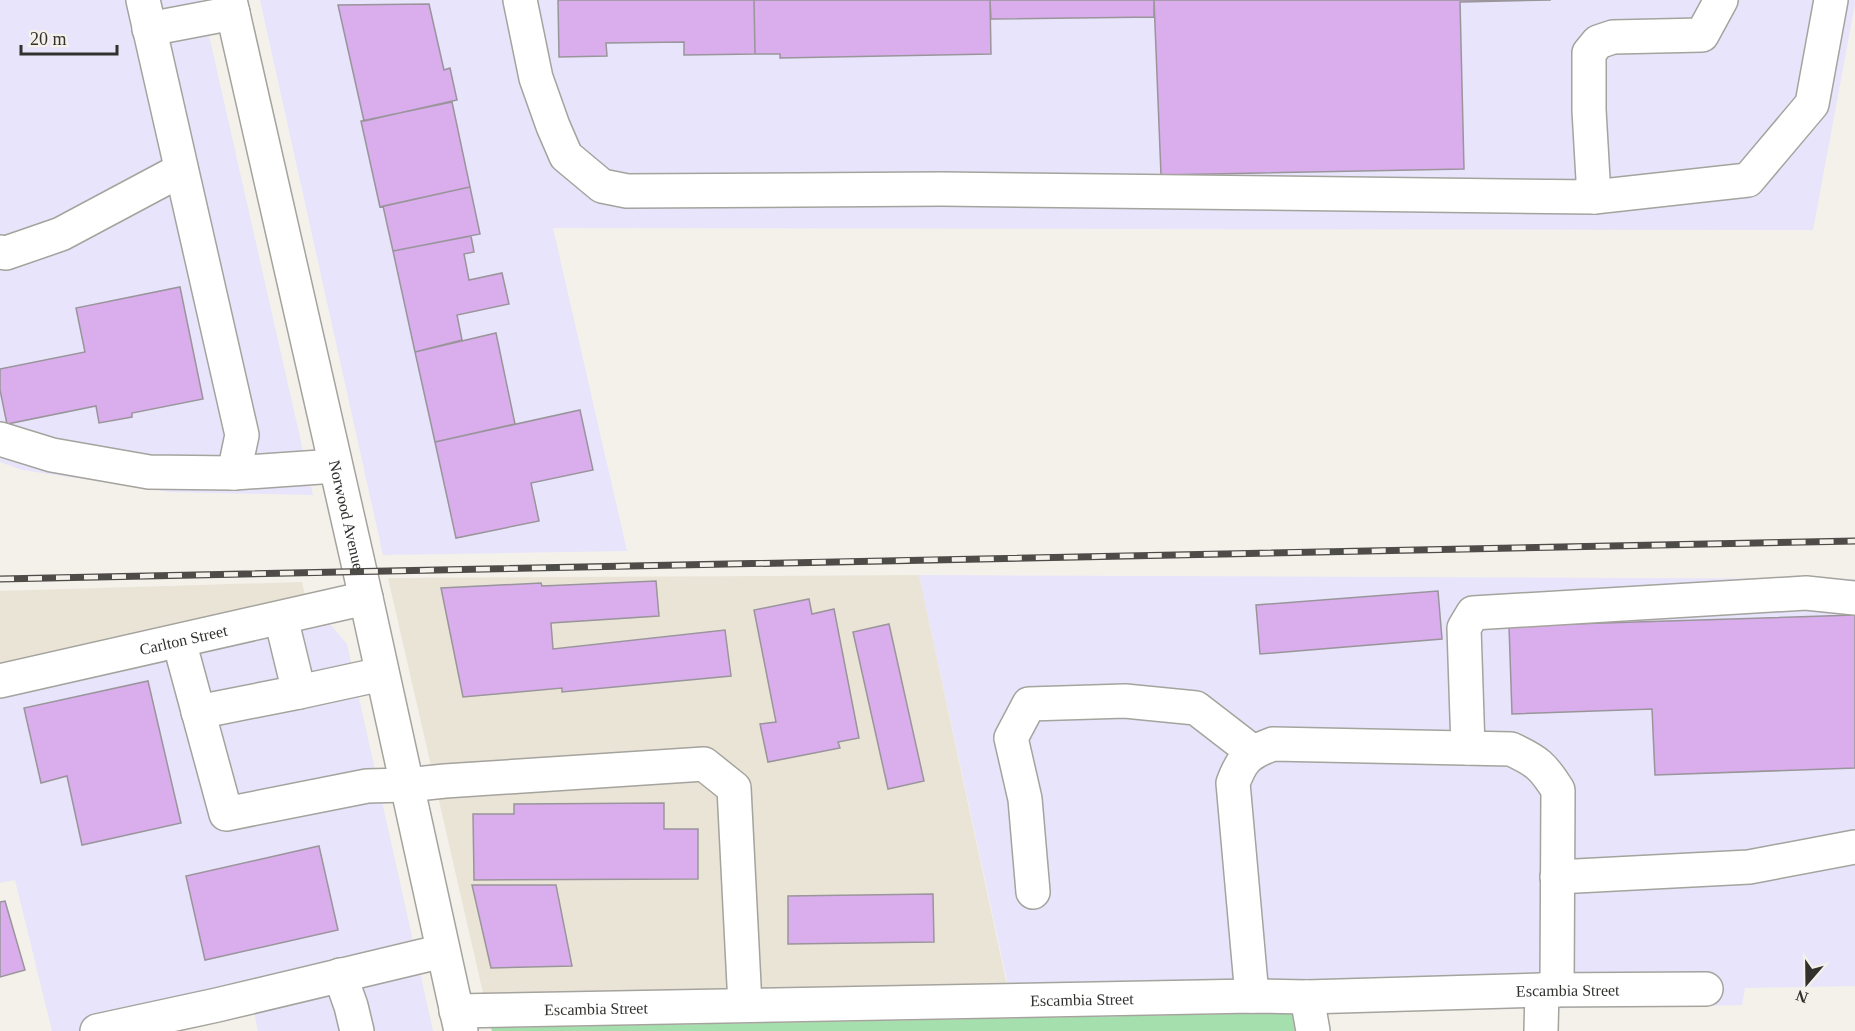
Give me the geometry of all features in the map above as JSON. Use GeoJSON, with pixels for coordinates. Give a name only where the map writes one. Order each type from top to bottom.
{"type":"FeatureCollection","features":[{"type":"Feature","properties":{"kind":"street"},"geometry":{"type":"LineString","coordinates":[[520,0],[536,78],[566,156],[602,186],[610,188],[627,191],[942,189],[1594,197],[1748,180],[1812,104],[1831,0]]}},
{"type":"Feature","properties":{"kind":"street"},"geometry":{"type":"LineString","coordinates":[[1594,197],[1589,110],[1589,53],[1598,42],[1613,37],[1702,35],[1721,0]]}},
{"type":"Feature","properties":{"kind":"street"},"geometry":{"type":"LineString","coordinates":[[232,7],[146,14],[242,435],[234,473]]}},
{"type":"Feature","properties":{"kind":"street","name":"Norwood Avenue"},"geometry":{"type":"LineString","coordinates":[[232,7],[366,598],[458,1021]]}},
{"type":"Feature","properties":{"kind":"street"},"geometry":{"type":"LineString","coordinates":[[0,252],[6,254],[61,234],[181,170]]}},
{"type":"Feature","properties":{"kind":"street"},"geometry":{"type":"LineString","coordinates":[[0,439],[52,455],[149,472],[234,473],[335,466]]}},
{"type":"Feature","properties":{"kind":"street"},"geometry":{"type":"LineString","coordinates":[[1468,748],[1464,628],[1473,613],[1806,593],[1855,598]]}},
{"type":"Feature","properties":{"kind":"street","name":"Carlton Street"},"geometry":{"type":"LineString","coordinates":[[0,681],[366,598]]}},
{"type":"Feature","properties":{"kind":"street"},"geometry":{"type":"LineString","coordinates":[[281,618],[299,692]]}},
{"type":"Feature","properties":{"kind":"street"},"geometry":{"type":"LineString","coordinates":[[179,641],[226,814],[367,786],[704,764],[734,788],[745,1005]]}},
{"type":"Feature","properties":{"kind":"street"},"geometry":{"type":"LineString","coordinates":[[198,712],[382,674]]}},
{"type":"Feature","properties":{"kind":"street"},"geometry":{"type":"LineString","coordinates":[[1034,892],[1025,799],[1011,738],[1029,704],[1125,701],[1196,708],[1253,752]]}},
{"type":"Feature","properties":{"kind":"street"},"geometry":{"type":"LineString","coordinates":[[1252,996],[1233,783],[1239,766],[1253,752],[1273,744],[1511,749],[1532,759],[1546,771],[1558,790],[1557,877],[1549,990],[1541,1031]]}},
{"type":"Feature","properties":{"kind":"street"},"geometry":{"type":"LineString","coordinates":[[1557,877],[1749,867],[1855,847]]}},
{"type":"Feature","properties":{"kind":"street"},"geometry":{"type":"LineString","coordinates":[[97,1031],[443,951]]}},
{"type":"Feature","properties":{"kind":"street"},"geometry":{"type":"LineString","coordinates":[[340,975],[357,1031]]}},
{"type":"Feature","properties":{"kind":"street","name":"Escambia Street"},"geometry":{"type":"LineString","coordinates":[[458,1021],[745,1005],[1706,989]]}},
{"type":"Feature","properties":{"kind":"street"},"geometry":{"type":"LineString","coordinates":[[1307,997],[1313,1031]]}},
{"type":"Feature","properties":{"kind":"shaded area"},"geometry":{"type":"Polygon","coordinates":[[[0,0],[201,0],[313,495],[170,492],[22,470],[0,462],[0,0]]]}},
{"type":"Feature","properties":{"kind":"shaded area"},"geometry":{"type":"Polygon","coordinates":[[[260,0],[1855,0],[1855,4],[1813,230],[553,228],[627,551],[383,555],[260,0]]]}},
{"type":"Feature","properties":{"kind":"shaded area"},"geometry":{"type":"Polygon","coordinates":[[[919,575],[1855,579],[1855,986],[1745,988],[1742,1005],[1015,1018],[919,575]]]}},
{"type":"Feature","properties":{"kind":"shaded area"},"geometry":{"type":"Polygon","coordinates":[[[919,575],[1014,1018],[491,1028],[388,578],[919,575]]]}},
{"type":"Feature","properties":{"kind":"shaded area"},"geometry":{"type":"Polygon","coordinates":[[[302,582],[305,595],[0,663],[0,591],[302,582]]]}},
{"type":"Feature","properties":{"kind":"shaded area"},"geometry":{"type":"Polygon","coordinates":[[[305,595],[347,644],[433,1031],[258,1031],[254,1012],[166,1031],[52,1031],[15,880],[0,883],[0,663],[305,595]]]}},
{"type":"Feature","properties":{"kind":"green space"},"geometry":{"type":"Polygon","coordinates":[[[1292,1013],[1295,1031],[492,1031],[491,1028],[1292,1013]]]}},
{"type":"Feature","properties":{"kind":"building"},"geometry":{"type":"Polygon","coordinates":[[[558,0],[754,0],[755,54],[684,55],[684,42],[606,43],[607,56],[559,57],[558,0]]]}},
{"type":"Feature","properties":{"kind":"building"},"geometry":{"type":"Polygon","coordinates":[[[754,0],[990,0],[991,54],[780,58],[780,54],[755,54],[754,0]]]}},
{"type":"Feature","properties":{"kind":"building"},"geometry":{"type":"Polygon","coordinates":[[[990,0],[1154,0],[1154,17],[991,19],[990,0]]]}},
{"type":"Feature","properties":{"kind":"building"},"geometry":{"type":"Polygon","coordinates":[[[1154,0],[1551,0],[1460,2],[1464,169],[1161,175],[1154,0]]]}},
{"type":"Feature","properties":{"kind":"building"},"geometry":{"type":"Polygon","coordinates":[[[429,4],[444,70],[450,68],[457,100],[364,121],[338,5],[429,4]]]}},
{"type":"Feature","properties":{"kind":"building"},"geometry":{"type":"Polygon","coordinates":[[[452,102],[470,187],[380,207],[361,121],[452,102]]]}},
{"type":"Feature","properties":{"kind":"building"},"geometry":{"type":"Polygon","coordinates":[[[470,187],[480,234],[393,251],[383,206],[470,187]]]}},
{"type":"Feature","properties":{"kind":"building"},"geometry":{"type":"Polygon","coordinates":[[[471,236],[474,252],[464,254],[469,280],[502,273],[509,304],[457,315],[462,340],[415,352],[393,251],[471,236]]]}},
{"type":"Feature","properties":{"kind":"building"},"geometry":{"type":"Polygon","coordinates":[[[180,287],[203,399],[132,413],[132,417],[99,423],[96,406],[7,424],[0,390],[0,369],[85,352],[76,308],[180,287]]]}},
{"type":"Feature","properties":{"kind":"building"},"geometry":{"type":"Polygon","coordinates":[[[496,333],[515,424],[435,442],[415,352],[496,333]]]}},
{"type":"Feature","properties":{"kind":"building"},"geometry":{"type":"Polygon","coordinates":[[[580,410],[593,470],[531,483],[539,521],[456,538],[435,442],[580,410]]]}},
{"type":"Feature","properties":{"kind":"building"},"geometry":{"type":"Polygon","coordinates":[[[656,581],[659,616],[551,623],[553,649],[725,630],[731,676],[562,692],[562,688],[463,697],[441,588],[656,581]]]}},
{"type":"Feature","properties":{"kind":"building"},"geometry":{"type":"Polygon","coordinates":[[[1438,591],[1442,639],[1260,654],[1256,605],[1438,591]]]}},
{"type":"Feature","properties":{"kind":"building"},"geometry":{"type":"Polygon","coordinates":[[[809,599],[812,614],[834,609],[859,738],[838,742],[840,748],[768,762],[760,724],[776,722],[754,610],[809,599]]]}},
{"type":"Feature","properties":{"kind":"building"},"geometry":{"type":"Polygon","coordinates":[[[1855,615],[1855,768],[1655,775],[1652,709],[1512,714],[1509,626],[1855,615]]]}},
{"type":"Feature","properties":{"kind":"building"},"geometry":{"type":"Polygon","coordinates":[[[889,624],[924,781],[888,789],[853,632],[889,624]]]}},
{"type":"Feature","properties":{"kind":"building"},"geometry":{"type":"Polygon","coordinates":[[[148,681],[181,823],[82,845],[67,776],[41,783],[24,708],[148,681]]]}},
{"type":"Feature","properties":{"kind":"building"},"geometry":{"type":"Polygon","coordinates":[[[664,803],[664,829],[698,829],[698,879],[474,880],[473,814],[514,814],[514,804],[664,803]]]}},
{"type":"Feature","properties":{"kind":"building"},"geometry":{"type":"Polygon","coordinates":[[[319,846],[338,930],[205,960],[186,876],[319,846]]]}},
{"type":"Feature","properties":{"kind":"building"},"geometry":{"type":"Polygon","coordinates":[[[472,885],[556,885],[572,966],[491,968],[472,885]]]}},
{"type":"Feature","properties":{"kind":"building"},"geometry":{"type":"Polygon","coordinates":[[[933,894],[934,942],[788,944],[788,896],[933,894]]]}},
{"type":"Feature","properties":{"kind":"building"},"geometry":{"type":"Polygon","coordinates":[[[5,901],[25,970],[0,977],[0,902],[5,901]]]}},
{"type":"Feature","properties":{"kind":"railway"},"geometry":{"type":"LineString","coordinates":[[0,579],[1855,541]]}}]}
